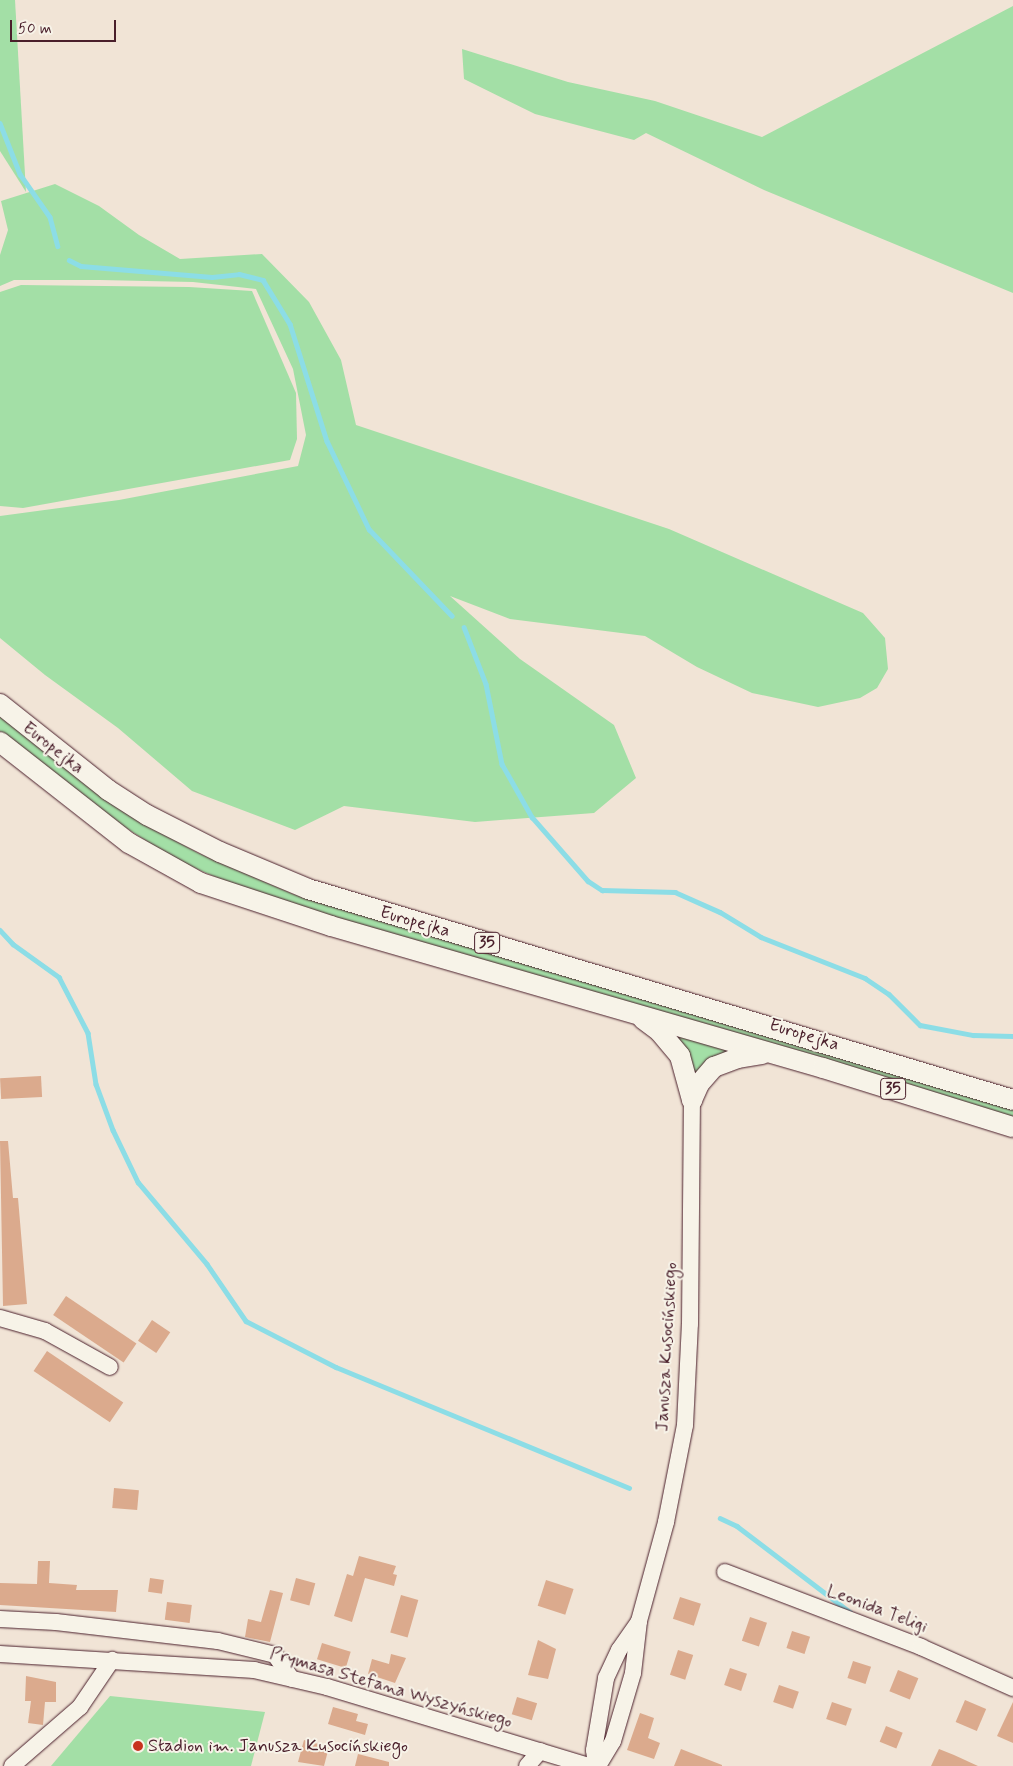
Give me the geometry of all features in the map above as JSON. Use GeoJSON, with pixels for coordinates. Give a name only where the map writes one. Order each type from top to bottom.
{"type":"FeatureCollection","features":[{"type":"Feature","properties":{"kind":"main road","name":"Europejka"},"geometry":{"type":"LineString","coordinates":[[0,704],[100,784],[147,815],[220,852],[308,889],[1013,1100]]}},
{"type":"Feature","properties":{"kind":"main road","name":"Europejka"},"geometry":{"type":"LineString","coordinates":[[0,742],[107,828],[150,856],[201,883],[331,926],[772,1054],[1013,1127]]}},
{"type":"Feature","properties":{"kind":"main road"},"geometry":{"type":"LineString","coordinates":[[635,1014],[660,1032],[680,1056],[692,1100]]}},
{"type":"Feature","properties":{"kind":"main road"},"geometry":{"type":"LineString","coordinates":[[692,1100],[699,1084],[714,1067],[737,1058],[772,1054]]}},
{"type":"Feature","properties":{"kind":"street","name":"Janusza Kusocińskiego"},"geometry":{"type":"LineString","coordinates":[[597,1766],[613,1741],[623,1708],[637,1652],[639,1621],[666,1522],[685,1424],[690,1324],[692,1100]]}},
{"type":"Feature","properties":{"kind":"street"},"geometry":{"type":"LineString","coordinates":[[0,1318],[46,1331],[110,1367]]}},
{"type":"Feature","properties":{"kind":"street","name":"Leonida Teligi"},"geometry":{"type":"LineString","coordinates":[[725,1572],[921,1647],[1013,1688]]}},
{"type":"Feature","properties":{"kind":"street"},"geometry":{"type":"LineString","coordinates":[[0,1619],[56,1622],[218,1641],[275,1655],[292,1679]]}},
{"type":"Feature","properties":{"kind":"street","name":"Janusza Kusocińskiego"},"geometry":{"type":"LineString","coordinates":[[597,1766],[594,1750],[606,1678],[619,1650],[639,1621]]}},
{"type":"Feature","properties":{"kind":"street","name":"Prymasa Stefana Wyszyńskiego"},"geometry":{"type":"LineString","coordinates":[[0,1654],[254,1670],[292,1679],[588,1766]]}},
{"type":"Feature","properties":{"kind":"street"},"geometry":{"type":"LineString","coordinates":[[12,1766],[80,1707],[112,1660]]}},
{"type":"Feature","properties":{"kind":"street"},"geometry":{"type":"LineString","coordinates":[[527,1766],[540,1751]]}},
{"type":"Feature","properties":{"kind":"green space"},"geometry":{"type":"Polygon","coordinates":[[[0,0],[15,0],[26,192],[0,151],[0,0]]]}},
{"type":"Feature","properties":{"kind":"green space"},"geometry":{"type":"Polygon","coordinates":[[[1013,6],[1013,293],[764,190],[646,133],[634,140],[535,114],[464,79],[462,49],[568,82],[655,101],[762,137],[1013,6]]]}},
{"type":"Feature","properties":{"kind":"green space"},"geometry":{"type":"Polygon","coordinates":[[[55,184],[99,206],[139,235],[180,259],[262,254],[309,302],[341,360],[356,425],[669,529],[863,613],[885,638],[888,669],[877,688],[860,698],[818,707],[752,693],[697,667],[645,636],[510,619],[450,596],[520,659],[614,725],[636,778],[594,813],[475,822],[344,806],[295,830],[192,791],[118,728],[45,675],[0,638],[0,516],[119,500],[298,466],[306,435],[293,369],[256,289],[193,282],[100,280],[14,280],[0,286],[0,255],[8,230],[1,201],[55,184]]]}},
{"type":"Feature","properties":{"kind":"green space"},"geometry":{"type":"Polygon","coordinates":[[[21,285],[189,287],[252,291],[296,393],[297,439],[290,460],[23,508],[0,506],[0,292],[21,285]]]}},
{"type":"Feature","properties":{"kind":"green space"},"geometry":{"type":"Polygon","coordinates":[[[0,716],[67,770],[140,821],[198,853],[293,894],[1013,1109],[1013,1118],[346,921],[232,884],[176,860],[106,815],[0,731],[0,716]]]}},
{"type":"Feature","properties":{"kind":"green space"},"geometry":{"type":"Polygon","coordinates":[[[676,1035],[730,1051],[695,1076],[676,1035]]]}},
{"type":"Feature","properties":{"kind":"green space"},"geometry":{"type":"Polygon","coordinates":[[[110,1696],[265,1712],[251,1766],[51,1766],[110,1696]]]}},
{"type":"Feature","properties":{"kind":"building"},"geometry":{"type":"Polygon","coordinates":[[[41,1076],[42,1097],[1,1099],[0,1078],[41,1076]]]}},
{"type":"Feature","properties":{"kind":"building"},"geometry":{"type":"Polygon","coordinates":[[[0,1141],[8,1141],[13,1198],[18,1198],[27,1304],[3,1306],[0,1141]]]}},
{"type":"Feature","properties":{"kind":"building"},"geometry":{"type":"Polygon","coordinates":[[[66,1296],[136,1344],[124,1363],[53,1315],[66,1296]]]}},
{"type":"Feature","properties":{"kind":"building"},"geometry":{"type":"Polygon","coordinates":[[[152,1320],[170,1332],[156,1353],[138,1341],[152,1320]]]}},
{"type":"Feature","properties":{"kind":"building"},"geometry":{"type":"Polygon","coordinates":[[[47,1351],[123,1402],[110,1422],[34,1371],[47,1351]]]}},
{"type":"Feature","properties":{"kind":"building"},"geometry":{"type":"Polygon","coordinates":[[[114,1488],[139,1490],[137,1510],[112,1508],[114,1488]]]}},
{"type":"Feature","properties":{"kind":"building"},"geometry":{"type":"Polygon","coordinates":[[[359,1556],[396,1566],[393,1574],[397,1575],[394,1586],[365,1578],[352,1622],[334,1616],[347,1574],[353,1576],[359,1556]]]}},
{"type":"Feature","properties":{"kind":"building"},"geometry":{"type":"Polygon","coordinates":[[[38,1561],[50,1561],[49,1583],[77,1585],[76,1590],[118,1590],[116,1612],[0,1605],[0,1583],[37,1584],[38,1561]]]}},
{"type":"Feature","properties":{"kind":"building"},"geometry":{"type":"Polygon","coordinates":[[[150,1578],[164,1580],[162,1594],[148,1592],[150,1578]]]}},
{"type":"Feature","properties":{"kind":"building"},"geometry":{"type":"Polygon","coordinates":[[[296,1578],[315,1583],[309,1605],[290,1600],[296,1578]]]}},
{"type":"Feature","properties":{"kind":"building"},"geometry":{"type":"Polygon","coordinates":[[[546,1580],[574,1589],[565,1615],[538,1606],[546,1580]]]}},
{"type":"Feature","properties":{"kind":"building"},"geometry":{"type":"Polygon","coordinates":[[[270,1590],[283,1593],[270,1642],[245,1637],[248,1619],[261,1622],[270,1590]]]}},
{"type":"Feature","properties":{"kind":"building"},"geometry":{"type":"Polygon","coordinates":[[[401,1595],[418,1600],[408,1637],[390,1632],[401,1595]]]}},
{"type":"Feature","properties":{"kind":"building"},"geometry":{"type":"Polygon","coordinates":[[[680,1597],[701,1604],[694,1626],[673,1619],[680,1597]]]}},
{"type":"Feature","properties":{"kind":"building"},"geometry":{"type":"Polygon","coordinates":[[[167,1602],[192,1605],[190,1623],[165,1620],[167,1602]]]}},
{"type":"Feature","properties":{"kind":"building"},"geometry":{"type":"Polygon","coordinates":[[[750,1617],[767,1623],[759,1646],[742,1641],[750,1617]]]}},
{"type":"Feature","properties":{"kind":"building"},"geometry":{"type":"Polygon","coordinates":[[[792,1631],[810,1637],[805,1654],[786,1648],[792,1631]]]}},
{"type":"Feature","properties":{"kind":"building"},"geometry":{"type":"Polygon","coordinates":[[[538,1640],[556,1649],[548,1679],[528,1675],[538,1640]]]}},
{"type":"Feature","properties":{"kind":"building"},"geometry":{"type":"Polygon","coordinates":[[[322,1643],[351,1652],[346,1668],[317,1659],[322,1643]]]}},
{"type":"Feature","properties":{"kind":"building"},"geometry":{"type":"Polygon","coordinates":[[[678,1650],[693,1655],[685,1680],[670,1675],[678,1650]]]}},
{"type":"Feature","properties":{"kind":"building"},"geometry":{"type":"Polygon","coordinates":[[[391,1654],[406,1658],[395,1683],[368,1674],[372,1659],[389,1664],[391,1654]]]}},
{"type":"Feature","properties":{"kind":"building"},"geometry":{"type":"Polygon","coordinates":[[[853,1661],[871,1667],[866,1684],[847,1678],[853,1661]]]}},
{"type":"Feature","properties":{"kind":"building"},"geometry":{"type":"Polygon","coordinates":[[[730,1668],[747,1674],[741,1691],[724,1685],[730,1668]]]}},
{"type":"Feature","properties":{"kind":"building"},"geometry":{"type":"Polygon","coordinates":[[[898,1670],[918,1678],[910,1700],[889,1691],[898,1670]]]}},
{"type":"Feature","properties":{"kind":"building"},"geometry":{"type":"Polygon","coordinates":[[[26,1676],[56,1682],[56,1702],[45,1702],[43,1725],[28,1723],[31,1701],[25,1701],[26,1676]]]}},
{"type":"Feature","properties":{"kind":"building"},"geometry":{"type":"Polygon","coordinates":[[[779,1685],[799,1692],[793,1709],[773,1702],[779,1685]]]}},
{"type":"Feature","properties":{"kind":"building"},"geometry":{"type":"Polygon","coordinates":[[[517,1697],[537,1703],[532,1720],[512,1714],[517,1697]]]}},
{"type":"Feature","properties":{"kind":"building"},"geometry":{"type":"Polygon","coordinates":[[[965,1700],[986,1709],[977,1731],[956,1722],[965,1700]]]}},
{"type":"Feature","properties":{"kind":"building"},"geometry":{"type":"Polygon","coordinates":[[[832,1702],[852,1709],[846,1726],[826,1719],[832,1702]]]}},
{"type":"Feature","properties":{"kind":"building"},"geometry":{"type":"Polygon","coordinates":[[[1013,1702],[1013,1743],[997,1736],[1013,1702]]]}},
{"type":"Feature","properties":{"kind":"building"},"geometry":{"type":"Polygon","coordinates":[[[333,1707],[358,1714],[356,1721],[368,1724],[365,1735],[328,1724],[333,1707]]]}},
{"type":"Feature","properties":{"kind":"building"},"geometry":{"type":"Polygon","coordinates":[[[640,1713],[654,1718],[648,1738],[660,1743],[654,1759],[627,1750],[640,1713]]]}},
{"type":"Feature","properties":{"kind":"building"},"geometry":{"type":"Polygon","coordinates":[[[886,1726],[903,1733],[896,1749],[880,1742],[886,1726]]]}},
{"type":"Feature","properties":{"kind":"building"},"geometry":{"type":"Polygon","coordinates":[[[304,1740],[329,1747],[324,1766],[298,1762],[304,1740]]]}},
{"type":"Feature","properties":{"kind":"building"},"geometry":{"type":"Polygon","coordinates":[[[681,1749],[722,1765],[722,1766],[674,1766],[681,1749]]]}},
{"type":"Feature","properties":{"kind":"building"},"geometry":{"type":"Polygon","coordinates":[[[939,1749],[954,1755],[978,1766],[931,1766],[939,1749]]]}},
{"type":"Feature","properties":{"kind":"building"},"geometry":{"type":"Polygon","coordinates":[[[358,1754],[389,1762],[389,1766],[355,1766],[358,1754]]]}},
{"type":"Feature","properties":{"kind":"waterway"},"geometry":{"type":"LineString","coordinates":[[0,123],[20,174],[50,217],[58,246]]}},
{"type":"Feature","properties":{"kind":"waterway"},"geometry":{"type":"LineString","coordinates":[[69,260],[81,266],[212,277],[239,274],[263,280],[290,324],[327,441],[369,529],[452,616]]}},
{"type":"Feature","properties":{"kind":"waterway"},"geometry":{"type":"LineString","coordinates":[[464,627],[486,684],[502,764],[532,817],[588,881],[602,890],[675,892],[720,912],[761,937],[865,978],[889,994],[920,1025],[973,1035],[1013,1036]]}},
{"type":"Feature","properties":{"kind":"waterway"},"geometry":{"type":"LineString","coordinates":[[0,930],[13,944],[59,977],[88,1033],[96,1084],[113,1130],[138,1182],[207,1264],[246,1321],[336,1367],[629,1488]]}},
{"type":"Feature","properties":{"kind":"waterway"},"geometry":{"type":"LineString","coordinates":[[720,1518],[737,1526],[850,1612]]}},
{"type":"Feature","properties":{"kind":"place","name":"Stadion im. Janusza Kusocińskiego"},"geometry":{"type":"Point","coordinates":[138,1746]}}]}
